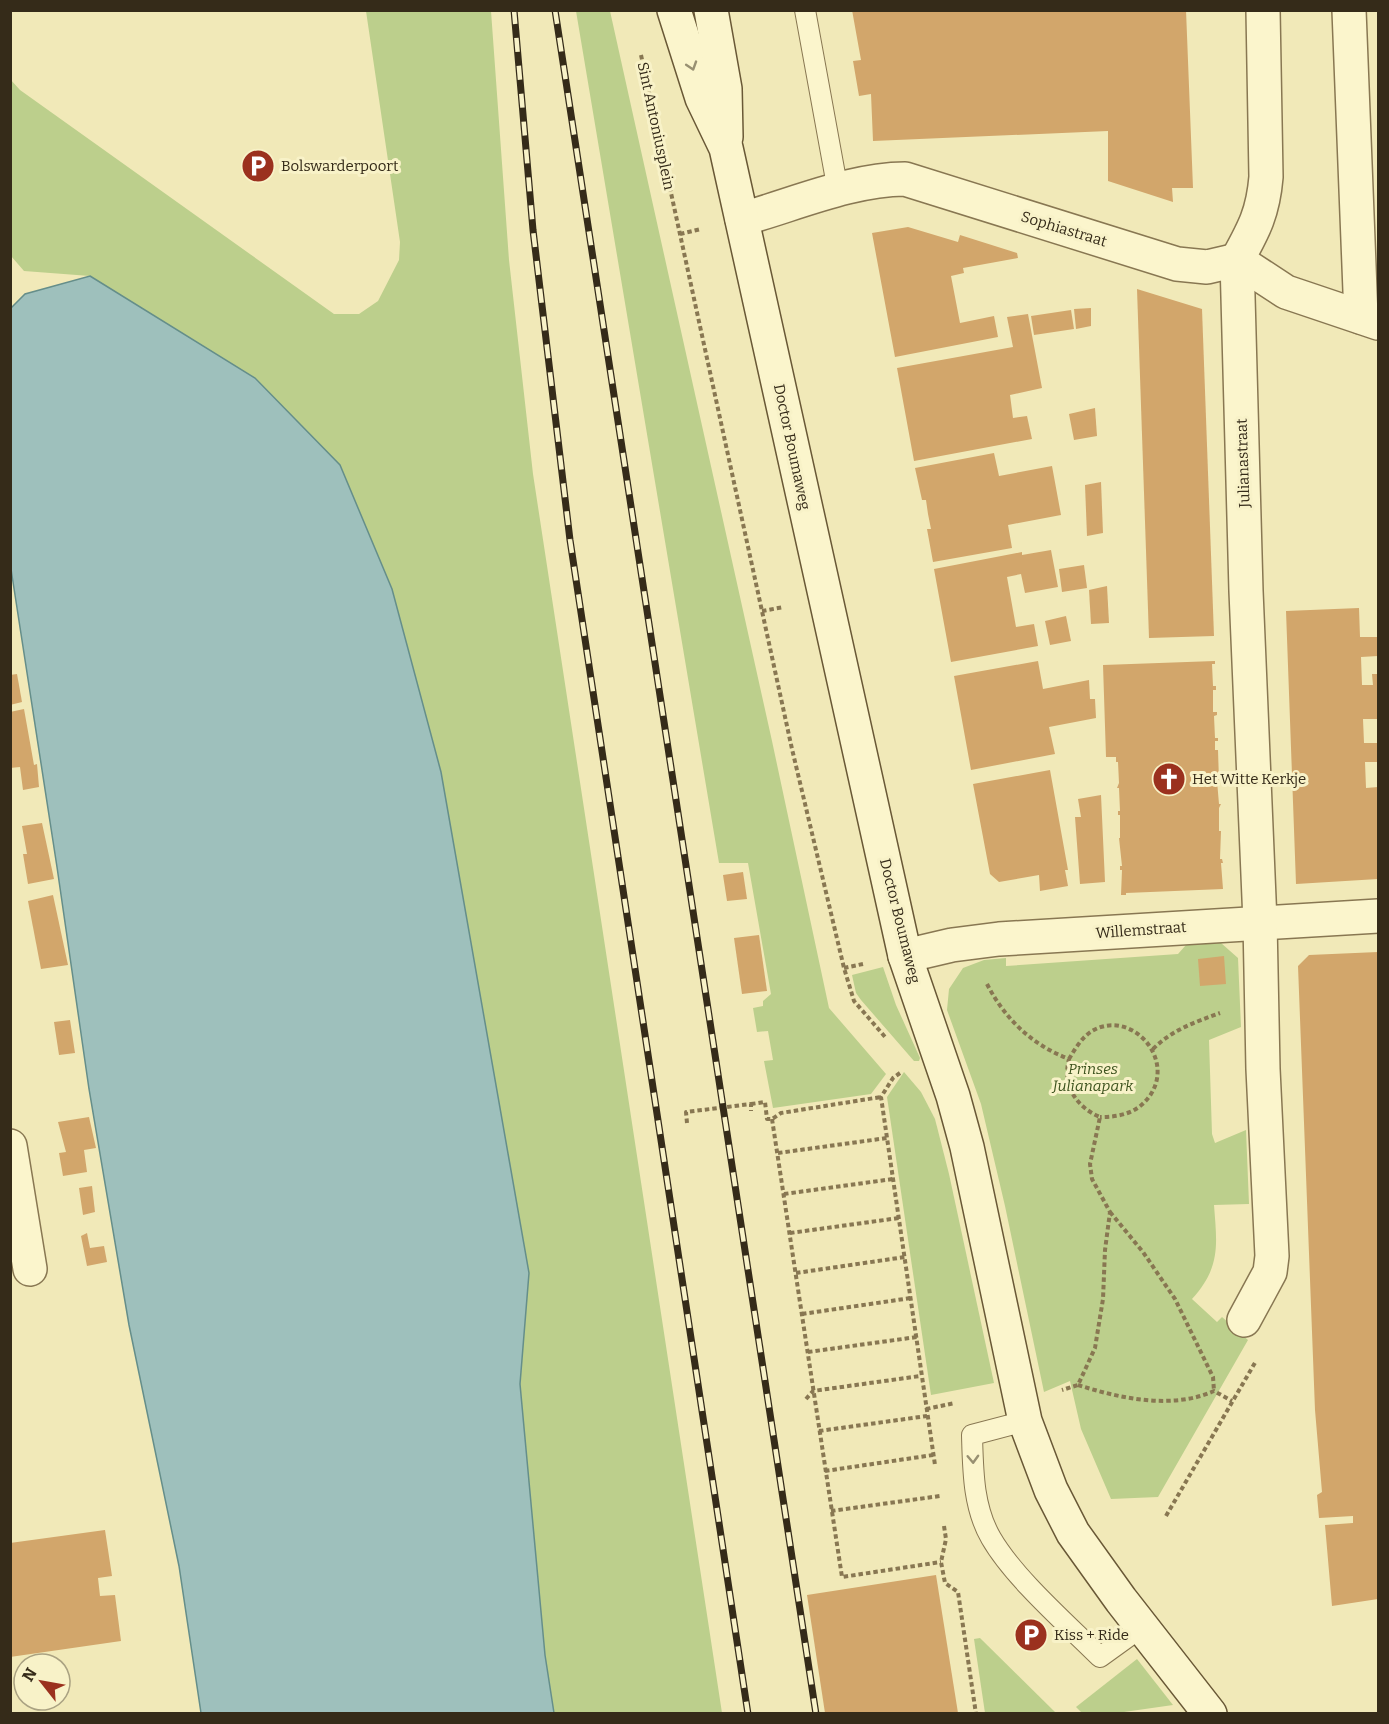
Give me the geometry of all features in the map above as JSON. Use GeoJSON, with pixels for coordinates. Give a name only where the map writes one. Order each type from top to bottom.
{"type":"FeatureCollection","features":[{"type":"Feature","properties":{"kind":"street","name":"Doctor Boumaweg"},"geometry":{"type":"LineString","coordinates":[[674,10],[702,98],[726,148]]}},
{"type":"Feature","properties":{"kind":"street","name":"Doctor Boumaweg"},"geometry":{"type":"LineString","coordinates":[[711,10],[725,89],[726,148],[905,956],[953,1096],[967,1147],[1025,1421],[1051,1490],[1073,1533],[1210,1713]]}},
{"type":"Feature","properties":{"kind":"street","name":"Julianastraat"},"geometry":{"type":"LineString","coordinates":[[1260,922],[1246,591],[1237,260],[1259,219],[1264,201],[1266,177],[1263,10]]}},
{"type":"Feature","properties":{"kind":"street"},"geometry":{"type":"LineString","coordinates":[[1237,260],[1286,292],[1370,320],[1349,10]]}},
{"type":"Feature","properties":{"kind":"street","name":"Sophiastraat"},"geometry":{"type":"LineString","coordinates":[[742,219],[838,191],[890,179],[905,179],[1177,264],[1207,267],[1237,260]]}},
{"type":"Feature","properties":{"kind":"street","name":"Willemstraat"},"geometry":{"type":"LineString","coordinates":[[905,956],[971,942],[999,939],[1378,916]]}},
{"type":"Feature","properties":{"kind":"street"},"geometry":{"type":"LineString","coordinates":[[1244,1320],[1270,1272],[1272,1256],[1263,1081],[1260,922]]}},
{"type":"Feature","properties":{"kind":"street"},"geometry":{"type":"LineString","coordinates":[[10,1146],[30,1269]]}},
{"type":"Feature","properties":{"kind":"lane"},"geometry":{"type":"LineString","coordinates":[[805,10],[838,191]]}},
{"type":"Feature","properties":{"kind":"lane"},"geometry":{"type":"LineString","coordinates":[[1025,1421],[972,1435],[974,1484],[991,1538],[1015,1570],[1101,1657],[1143,1626]]}},
{"type":"Feature","properties":{"kind":"path","name":"Sint Antoniusplein"},"geometry":{"type":"LineString","coordinates":[[640,52],[792,749],[844,968],[854,1001],[890,1041]]}},
{"type":"Feature","properties":{"kind":"path"},"geometry":{"type":"LineString","coordinates":[[971,942],[977,963],[989,988],[1014,1024],[1031,1039],[1055,1054],[1069,1059]]}},
{"type":"Feature","properties":{"kind":"path"},"geometry":{"type":"LineString","coordinates":[[1153,1049],[1162,1040],[1193,1023],[1262,1001]]}},
{"type":"Feature","properties":{"kind":"path"},"geometry":{"type":"LineString","coordinates":[[1115,1025],[1136,1034],[1147,1041],[1153,1049],[1159,1074],[1157,1084],[1143,1104],[1133,1111],[1121,1116],[1100,1117],[1086,1110],[1072,1094],[1066,1070],[1069,1059],[1081,1041],[1092,1031],[1115,1025]]}},
{"type":"Feature","properties":{"kind":"path"},"geometry":{"type":"LineString","coordinates":[[902,1072],[893,1078],[881,1097],[926,1409]]}},
{"type":"Feature","properties":{"kind":"path"},"geometry":{"type":"LineString","coordinates":[[687,1123],[686,1112],[765,1102],[767,1119],[772,1119],[780,1113],[881,1097]]}},
{"type":"Feature","properties":{"kind":"path"},"geometry":{"type":"LineString","coordinates":[[751,1104],[751,1111]]}},
{"type":"Feature","properties":{"kind":"path"},"geometry":{"type":"LineString","coordinates":[[1100,1117],[1093,1147],[1091,1171],[1097,1192],[1110,1212],[1143,1252],[1175,1299],[1213,1377],[1214,1391]]}},
{"type":"Feature","properties":{"kind":"path"},"geometry":{"type":"LineString","coordinates":[[772,1119],[842,1577],[941,1562]]}},
{"type":"Feature","properties":{"kind":"path"},"geometry":{"type":"LineString","coordinates":[[778,1153],[886,1138]]}},
{"type":"Feature","properties":{"kind":"path"},"geometry":{"type":"LineString","coordinates":[[783,1194],[893,1179]]}},
{"type":"Feature","properties":{"kind":"path"},"geometry":{"type":"LineString","coordinates":[[1078,1385],[1095,1348],[1099,1329],[1110,1212]]}},
{"type":"Feature","properties":{"kind":"path"},"geometry":{"type":"LineString","coordinates":[[789,1233],[899,1218]]}},
{"type":"Feature","properties":{"kind":"path"},"geometry":{"type":"LineString","coordinates":[[796,1273],[904,1257]]}},
{"type":"Feature","properties":{"kind":"path"},"geometry":{"type":"LineString","coordinates":[[802,1314],[911,1298]]}},
{"type":"Feature","properties":{"kind":"path"},"geometry":{"type":"LineString","coordinates":[[1166,1516],[1272,1334],[1244,1320]]}},
{"type":"Feature","properties":{"kind":"path"},"geometry":{"type":"LineString","coordinates":[[808,1353],[917,1337]]}},
{"type":"Feature","properties":{"kind":"path"},"geometry":{"type":"LineString","coordinates":[[806,1399],[813,1391],[920,1376]]}},
{"type":"Feature","properties":{"kind":"path"},"geometry":{"type":"LineString","coordinates":[[1055,1392],[1078,1385],[1143,1399],[1169,1401],[1191,1399],[1214,1391],[1232,1401]]}},
{"type":"Feature","properties":{"kind":"path"},"geometry":{"type":"LineString","coordinates":[[819,1431],[927,1416]]}},
{"type":"Feature","properties":{"kind":"path"},"geometry":{"type":"LineString","coordinates":[[825,1471],[933,1455]]}},
{"type":"Feature","properties":{"kind":"path"},"geometry":{"type":"LineString","coordinates":[[831,1511],[940,1496]]}},
{"type":"Feature","properties":{"kind":"path"},"geometry":{"type":"LineString","coordinates":[[946,1539],[941,1562],[945,1583],[957,1592],[976,1713]]}},
{"type":"Feature","properties":{"kind":"green space"},"geometry":{"type":"Polygon","coordinates":[[[366,11],[491,11],[509,260],[533,474],[722,1713],[554,1713],[545,1655],[520,1384],[529,1272],[90,276],[24,271],[11,256],[10,79],[20,90],[334,314],[359,314],[378,301],[399,260],[400,242],[366,11]]]}},
{"type":"Feature","properties":{"kind":"green space"},"geometry":{"type":"Polygon","coordinates":[[[576,11],[610,11],[829,1008],[886,1074],[871,1094],[773,1108],[764,1061],[773,1060],[768,1031],[757,1032],[753,1008],[763,1006],[763,1001],[771,994],[748,863],[719,863],[576,11]]]}},
{"type":"Feature","properties":{"kind":"green space","name":"Prinses Julianapark"},"geometry":{"type":"Polygon","coordinates":[[[1221,943],[1238,958],[1241,1027],[1209,1040],[1212,1134],[1215,1143],[1246,1130],[1249,1204],[1214,1205],[1215,1255],[1208,1276],[1192,1299],[1217,1322],[1222,1317],[1248,1340],[1158,1497],[1111,1499],[1081,1429],[1070,1381],[1044,1392],[981,1104],[947,1010],[949,989],[963,968],[984,960],[1006,958],[1006,966],[1178,954],[1186,945],[1221,943]]]}},
{"type":"Feature","properties":{"kind":"green space"},"geometry":{"type":"Polygon","coordinates":[[[883,967],[896,1005],[920,1058],[919,1061],[914,1061],[856,993],[852,975],[883,967]]]}},
{"type":"Feature","properties":{"kind":"green space"},"geometry":{"type":"Polygon","coordinates":[[[904,1072],[921,1092],[935,1119],[994,1383],[931,1395],[887,1097],[904,1072]]]}},
{"type":"Feature","properties":{"kind":"green space"},"geometry":{"type":"Polygon","coordinates":[[[980,1638],[1056,1713],[985,1713],[974,1639],[980,1638]]]}},
{"type":"Feature","properties":{"kind":"green space"},"geometry":{"type":"Polygon","coordinates":[[[1137,1659],[1173,1705],[1117,1713],[1082,1713],[1076,1707],[1137,1659]]]}},
{"type":"Feature","properties":{"kind":"water"},"geometry":{"type":"Polygon","coordinates":[[[90,276],[255,378],[340,465],[392,589],[441,772],[529,1273],[520,1384],[545,1655],[554,1713],[201,1713],[179,1566],[129,1325],[89,1089],[11,569],[11,308],[25,294],[90,276]]]}},
{"type":"Feature","properties":{"kind":"building"},"geometry":{"type":"Polygon","coordinates":[[[852,10],[1186,10],[1193,188],[1172,188],[1173,202],[1108,181],[1108,131],[873,141],[871,94],[859,96],[853,61],[861,60],[852,10]]]}},
{"type":"Feature","properties":{"kind":"building"},"geometry":{"type":"Polygon","coordinates":[[[908,227],[958,242],[960,235],[1017,253],[1018,258],[963,268],[964,273],[951,276],[960,323],[994,316],[998,337],[895,357],[872,233],[908,227]]]}},
{"type":"Feature","properties":{"kind":"building"},"geometry":{"type":"Polygon","coordinates":[[[1137,289],[1202,309],[1214,636],[1149,638],[1137,289]]]}},
{"type":"Feature","properties":{"kind":"building"},"geometry":{"type":"Polygon","coordinates":[[[1091,308],[1091,326],[1076,329],[1074,309],[1091,308]]]}},
{"type":"Feature","properties":{"kind":"building"},"geometry":{"type":"Polygon","coordinates":[[[1071,310],[1074,329],[1034,335],[1031,316],[1071,310]]]}},
{"type":"Feature","properties":{"kind":"building"},"geometry":{"type":"Polygon","coordinates":[[[1028,314],[1042,388],[1010,395],[1013,418],[1027,416],[1032,439],[914,461],[897,368],[1013,347],[1007,317],[1028,314]]]}},
{"type":"Feature","properties":{"kind":"building"},"geometry":{"type":"Polygon","coordinates":[[[1095,408],[1097,436],[1074,440],[1069,414],[1095,408]]]}},
{"type":"Feature","properties":{"kind":"building"},"geometry":{"type":"Polygon","coordinates":[[[994,453],[999,476],[1052,466],[1061,515],[1008,525],[1012,548],[933,562],[927,529],[931,529],[926,500],[922,500],[915,468],[994,453]]]}},
{"type":"Feature","properties":{"kind":"building"},"geometry":{"type":"Polygon","coordinates":[[[1101,482],[1103,533],[1087,536],[1085,485],[1101,482]]]}},
{"type":"Feature","properties":{"kind":"building"},"geometry":{"type":"Polygon","coordinates":[[[1051,550],[1058,587],[1025,593],[1021,574],[1007,577],[1016,627],[1034,624],[1038,646],[951,662],[934,569],[1022,552],[1022,555],[1051,550]]]}},
{"type":"Feature","properties":{"kind":"building"},"geometry":{"type":"Polygon","coordinates":[[[1084,565],[1087,588],[1062,592],[1059,569],[1084,565]]]}},
{"type":"Feature","properties":{"kind":"building"},"geometry":{"type":"Polygon","coordinates":[[[1107,586],[1109,623],[1091,624],[1089,590],[1107,586]]]}},
{"type":"Feature","properties":{"kind":"building"},"geometry":{"type":"Polygon","coordinates":[[[1359,608],[1360,637],[1378,637],[1378,656],[1361,657],[1362,685],[1373,685],[1372,674],[1378,674],[1378,719],[1363,719],[1364,743],[1378,743],[1378,762],[1365,762],[1366,788],[1378,787],[1378,879],[1296,884],[1286,611],[1359,608]]]}},
{"type":"Feature","properties":{"kind":"building"},"geometry":{"type":"Polygon","coordinates":[[[1066,616],[1071,641],[1050,645],[1045,621],[1066,616]]]}},
{"type":"Feature","properties":{"kind":"building"},"geometry":{"type":"Polygon","coordinates":[[[1038,661],[1043,689],[1089,680],[1090,699],[1095,699],[1096,718],[1049,727],[1055,754],[971,770],[954,676],[1038,661]]]}},
{"type":"Feature","properties":{"kind":"building","name":"Het Witte Kerkje"},"geometry":{"type":"Polygon","coordinates":[[[1215,661],[1215,664],[1212,664],[1213,686],[1216,686],[1216,690],[1213,690],[1213,712],[1217,712],[1214,716],[1215,738],[1218,738],[1218,741],[1215,741],[1215,750],[1218,750],[1219,781],[1217,781],[1219,804],[1221,804],[1219,831],[1221,831],[1220,859],[1223,863],[1221,863],[1223,889],[1121,895],[1118,762],[1116,762],[1116,757],[1106,757],[1103,665],[1215,661]]]}},
{"type":"Feature","properties":{"kind":"building"},"geometry":{"type":"Polygon","coordinates":[[[17,674],[22,702],[10,705],[10,675],[17,674]]]}},
{"type":"Feature","properties":{"kind":"building"},"geometry":{"type":"Polygon","coordinates":[[[24,709],[34,765],[37,764],[39,787],[23,790],[20,767],[10,768],[10,712],[24,709]]]}},
{"type":"Feature","properties":{"kind":"building"},"geometry":{"type":"Polygon","coordinates":[[[1050,770],[1068,870],[1065,870],[1068,886],[1040,891],[1039,875],[999,882],[990,874],[973,784],[1050,770]]]}},
{"type":"Feature","properties":{"kind":"building"},"geometry":{"type":"Polygon","coordinates":[[[1101,795],[1105,882],[1080,884],[1075,817],[1081,817],[1078,799],[1101,795]]]}},
{"type":"Feature","properties":{"kind":"building"},"geometry":{"type":"Polygon","coordinates":[[[42,823],[54,879],[28,884],[23,854],[27,854],[22,826],[42,823]]]}},
{"type":"Feature","properties":{"kind":"building"},"geometry":{"type":"Polygon","coordinates":[[[743,872],[747,899],[727,901],[723,875],[743,872]]]}},
{"type":"Feature","properties":{"kind":"building"},"geometry":{"type":"Polygon","coordinates":[[[53,895],[68,965],[41,969],[28,901],[53,895]]]}},
{"type":"Feature","properties":{"kind":"building"},"geometry":{"type":"Polygon","coordinates":[[[759,935],[767,991],[742,994],[734,938],[759,935]]]}},
{"type":"Feature","properties":{"kind":"building"},"geometry":{"type":"Polygon","coordinates":[[[1378,952],[1378,1599],[1332,1606],[1325,1525],[1353,1523],[1353,1516],[1319,1518],[1317,1495],[1322,1492],[1315,1410],[1298,966],[1309,955],[1378,952]]]}},
{"type":"Feature","properties":{"kind":"building"},"geometry":{"type":"Polygon","coordinates":[[[1224,956],[1226,984],[1200,986],[1198,959],[1224,956]]]}},
{"type":"Feature","properties":{"kind":"building"},"geometry":{"type":"Polygon","coordinates":[[[70,1020],[75,1053],[59,1055],[54,1022],[70,1020]]]}},
{"type":"Feature","properties":{"kind":"building"},"geometry":{"type":"Polygon","coordinates":[[[89,1117],[96,1148],[84,1150],[87,1172],[63,1176],[59,1153],[66,1152],[58,1122],[89,1117]]]}},
{"type":"Feature","properties":{"kind":"building"},"geometry":{"type":"Polygon","coordinates":[[[92,1186],[95,1212],[83,1215],[79,1188],[92,1186]]]}},
{"type":"Feature","properties":{"kind":"building"},"geometry":{"type":"Polygon","coordinates":[[[87,1233],[90,1248],[104,1246],[107,1262],[87,1266],[81,1236],[87,1233]]]}},
{"type":"Feature","properties":{"kind":"building"},"geometry":{"type":"Polygon","coordinates":[[[105,1530],[112,1576],[98,1578],[100,1596],[115,1595],[121,1641],[45,1652],[12,1652],[10,1657],[10,1543],[105,1530]]]}},
{"type":"Feature","properties":{"kind":"building"},"geometry":{"type":"Polygon","coordinates":[[[936,1575],[958,1713],[825,1713],[807,1595],[936,1575]]]}},
{"type":"Feature","properties":{"kind":"railway"},"geometry":{"type":"LineString","coordinates":[[514,10],[533,230],[570,540],[748,1714]]}},
{"type":"Feature","properties":{"kind":"railway"},"geometry":{"type":"LineString","coordinates":[[555,10],[816,1714]]}},
{"type":"Feature","properties":{"kind":"place","name":"Bolswarderpoort"},"geometry":{"type":"Point","coordinates":[258,166]}},
{"type":"Feature","properties":{"kind":"place","name":"Het Witte Kerkje"},"geometry":{"type":"Point","coordinates":[1169,779]}},
{"type":"Feature","properties":{"kind":"place","name":"Kiss + Ride"},"geometry":{"type":"Point","coordinates":[1031,1635]}}]}
